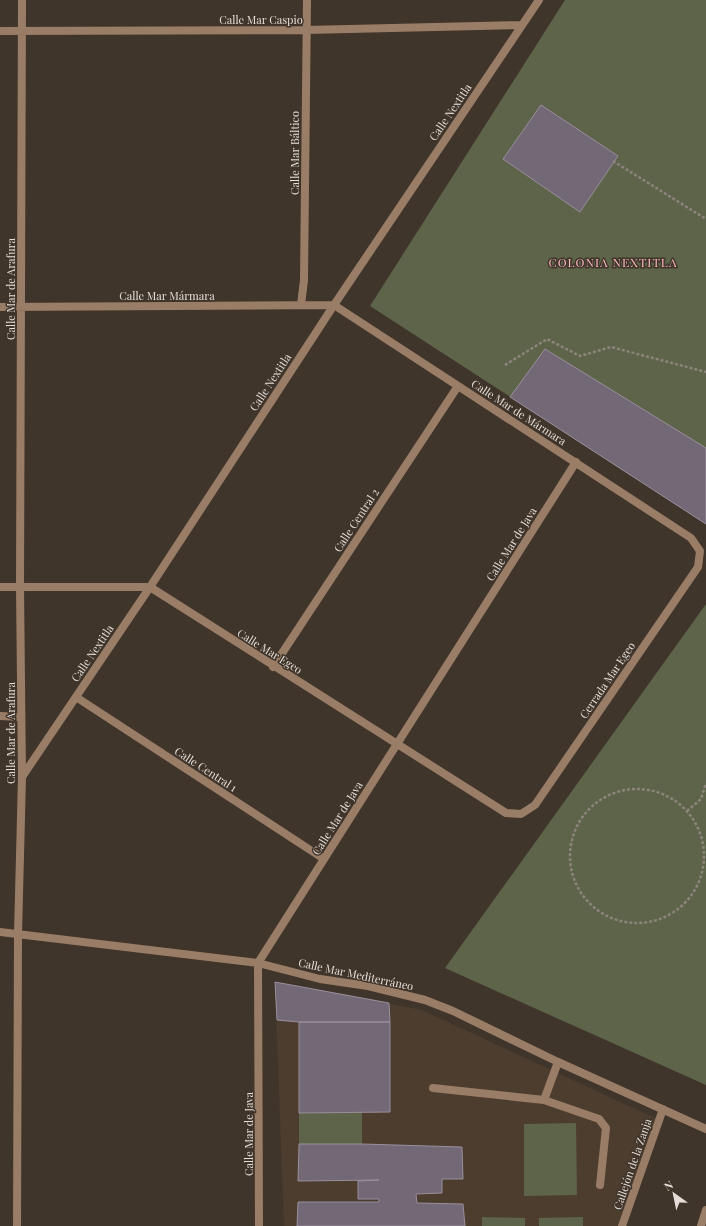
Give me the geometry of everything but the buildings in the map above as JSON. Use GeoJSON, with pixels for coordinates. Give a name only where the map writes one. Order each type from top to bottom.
{"type":"FeatureCollection","features":[{"type":"Feature","properties":{"kind":"street","name":"Calle Mar de Arafura"},"geometry":{"type":"LineString","coordinates":[[17,1226],[18,934],[22,777],[20,587],[22,0]]}},
{"type":"Feature","properties":{"kind":"street","name":"Calle Mar Báltico"},"geometry":{"type":"LineString","coordinates":[[300,305],[304,280],[306,0]]}},
{"type":"Feature","properties":{"kind":"street","name":"Calle Nextitla"},"geometry":{"type":"LineString","coordinates":[[22,777],[150,587],[334,305],[539,0]]}},
{"type":"Feature","properties":{"kind":"street","name":"Calle Mar Caspio"},"geometry":{"type":"LineString","coordinates":[[0,31],[306,30],[522,25]]}},
{"type":"Feature","properties":{"kind":"street","name":"Calle Mar Mármara"},"geometry":{"type":"LineString","coordinates":[[0,307],[334,305]]}},
{"type":"Feature","properties":{"kind":"street","name":"Calle Mar de Mármara"},"geometry":{"type":"LineString","coordinates":[[334,305],[691,538]]}},
{"type":"Feature","properties":{"kind":"street","name":"Calle Central 2"},"geometry":{"type":"LineString","coordinates":[[273,667],[458,386]]}},
{"type":"Feature","properties":{"kind":"street","name":"Calle Mar de Java"},"geometry":{"type":"LineString","coordinates":[[259,1226],[258,963],[576,462]]}},
{"type":"Feature","properties":{"kind":"street","name":"Cerrada Mar Egeo"},"geometry":{"type":"LineString","coordinates":[[506,813],[521,814],[535,805],[698,567],[700,551],[691,538]]}},
{"type":"Feature","properties":{"kind":"street"},"geometry":{"type":"LineString","coordinates":[[0,587],[150,587]]}},
{"type":"Feature","properties":{"kind":"street","name":"Calle Mar Egeo"},"geometry":{"type":"LineString","coordinates":[[150,587],[273,667],[398,743],[506,813]]}},
{"type":"Feature","properties":{"kind":"street","name":"Calle Central 1"},"geometry":{"type":"LineString","coordinates":[[76,697],[324,859]]}},
{"type":"Feature","properties":{"kind":"street"},"geometry":{"type":"LineString","coordinates":[[0,716],[21,717]]}},
{"type":"Feature","properties":{"kind":"street","name":"Calle Mar Mediterráneo"},"geometry":{"type":"LineString","coordinates":[[0,932],[258,963],[320,979],[368,986],[425,1000],[454,1011],[558,1062],[706,1128]]}},
{"type":"Feature","properties":{"kind":"street"},"geometry":{"type":"LineString","coordinates":[[544,1100],[558,1062]]}},
{"type":"Feature","properties":{"kind":"street"},"geometry":{"type":"LineString","coordinates":[[433,1088],[544,1100],[599,1119],[604,1123],[606,1128],[600,1185]]}},
{"type":"Feature","properties":{"kind":"street","name":"Callejón de la Zanja"},"geometry":{"type":"LineString","coordinates":[[622,1226],[663,1109]]}},
{"type":"Feature","properties":{"kind":"street"},"geometry":{"type":"LineString","coordinates":[[701,1226],[706,1210]]}},
{"type":"Feature","properties":{"kind":"path"},"geometry":{"type":"LineString","coordinates":[[612,161],[706,219]]}},
{"type":"Feature","properties":{"kind":"path"},"geometry":{"type":"LineString","coordinates":[[504,365],[547,339],[580,356],[611,347],[706,372]]}},
{"type":"Feature","properties":{"kind":"path"},"geometry":{"type":"LineString","coordinates":[[687,811],[701,799],[706,783]]}},
{"type":"Feature","properties":{"kind":"path"},"geometry":{"type":"LineString","coordinates":[[625,790],[648,790],[669,797],[687,811],[699,830],[704,851],[702,873],[693,893],[679,909],[660,920],[638,924],[616,921],[597,911],[582,895],[572,876],[570,854],[574,832],[586,812],[604,798],[625,790]]}},
{"type":"Feature","properties":{"kind":"shaded area"},"geometry":{"type":"Polygon","coordinates":[[[275,982],[422,1010],[657,1119],[618,1226],[284,1226],[275,982]]]}},
{"type":"Feature","properties":{"kind":"green space"},"geometry":{"type":"Polygon","coordinates":[[[565,0],[706,0],[706,524],[370,306],[565,0]]]}},
{"type":"Feature","properties":{"kind":"green space"},"geometry":{"type":"Polygon","coordinates":[[[706,604],[706,1085],[445,968],[706,604]]]}},
{"type":"Feature","properties":{"kind":"green space"},"geometry":{"type":"Polygon","coordinates":[[[362,1112],[362,1144],[299,1144],[299,1113],[362,1112]]]}},
{"type":"Feature","properties":{"kind":"green space"},"geometry":{"type":"Polygon","coordinates":[[[576,1123],[577,1195],[524,1196],[524,1124],[576,1123]]]}},
{"type":"Feature","properties":{"kind":"green space"},"geometry":{"type":"Polygon","coordinates":[[[482,1217],[525,1218],[525,1226],[482,1226],[482,1217]]]}},
{"type":"Feature","properties":{"kind":"green space"},"geometry":{"type":"Polygon","coordinates":[[[583,1217],[583,1226],[539,1226],[539,1218],[583,1217]]]}},
{"type":"Feature","properties":{"kind":"district","name":"COLONIA NEXTITLA"},"geometry":{"type":"Point","coordinates":[613,262]}}]}
